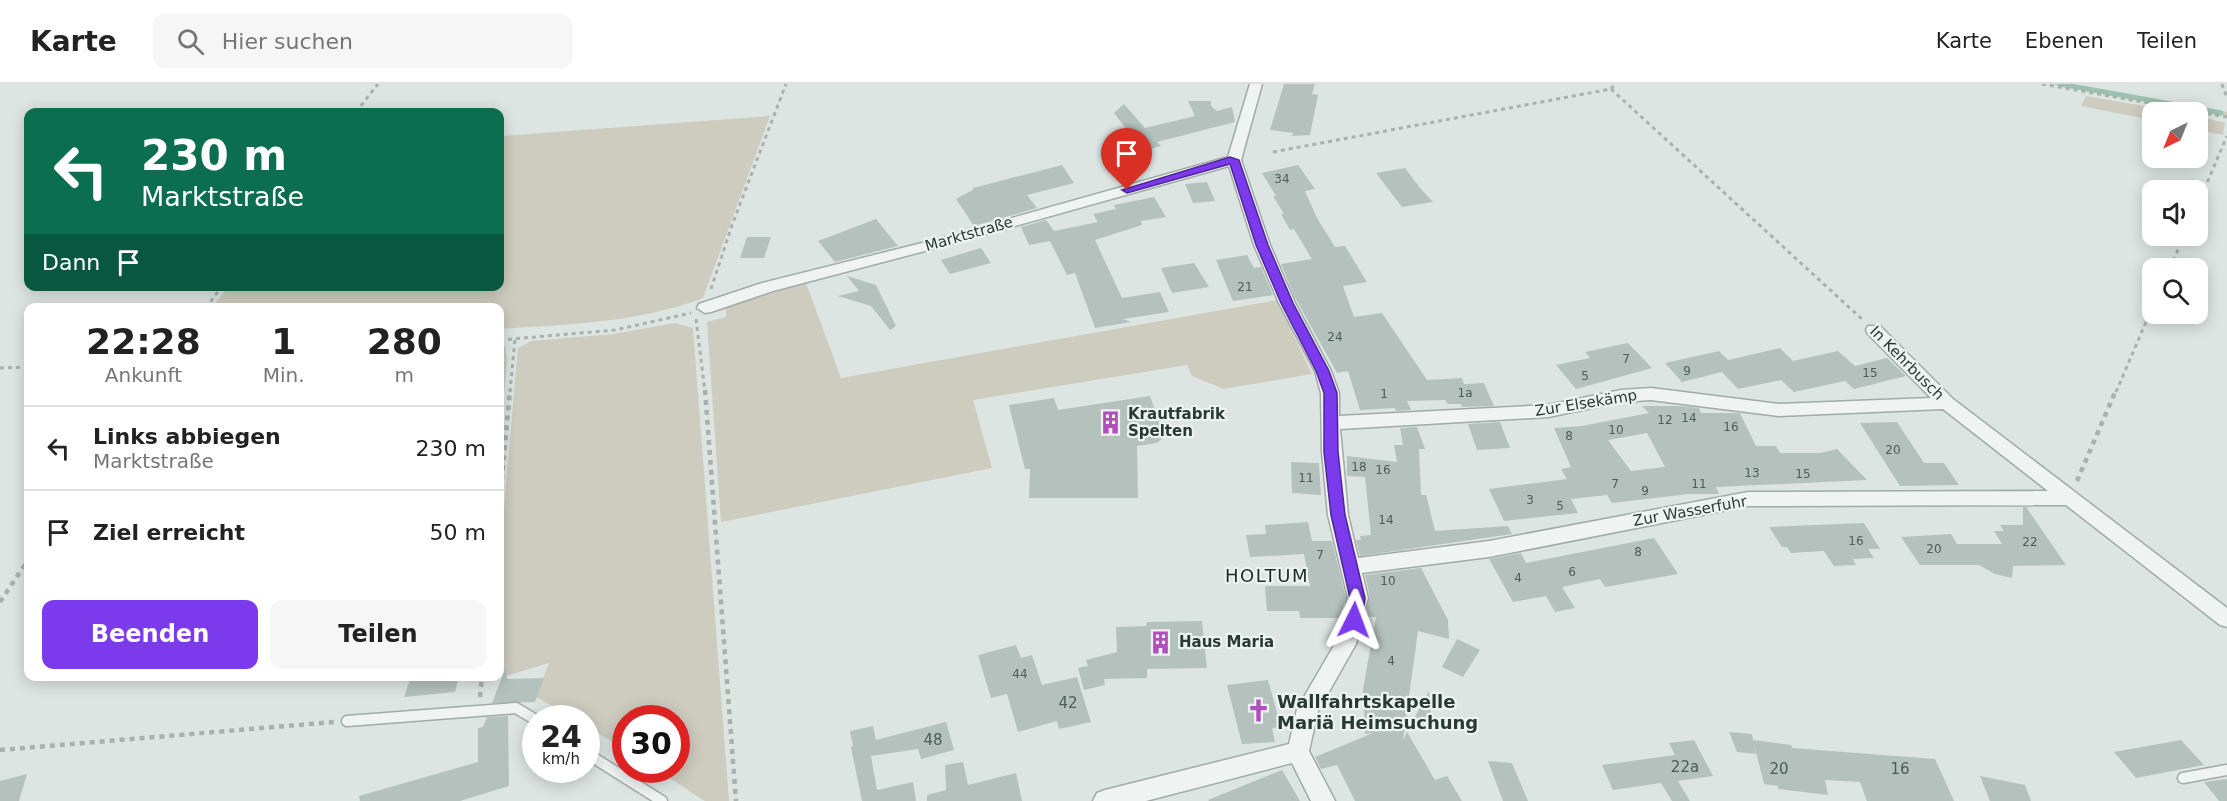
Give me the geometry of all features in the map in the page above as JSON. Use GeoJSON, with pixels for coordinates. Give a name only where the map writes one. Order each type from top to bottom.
{"type":"FeatureCollection","features":[{"type":"Feature","properties":{"kind":"street"},"geometry":{"type":"LineString","coordinates":[[1256,84],[1234,160],[1262,245],[1287,303],[1323,371],[1330,393],[1331,452],[1338,515],[1358,598],[1346,644],[1308,709],[1298,752],[1323,801]]}},
{"type":"Feature","properties":{"kind":"street","name":"Marktstraße"},"geometry":{"type":"LineString","coordinates":[[705,308],[768,287],[935,244],[1234,160]]}},
{"type":"Feature","properties":{"kind":"street","name":"In Kehrbusch"},"geometry":{"type":"LineString","coordinates":[[1874,330],[1947,403],[2227,619]]}},
{"type":"Feature","properties":{"kind":"street","name":"Zur Elsekämp"},"geometry":{"type":"LineString","coordinates":[[1332,423],[1548,411],[1621,396],[1651,394],[1779,410],[1947,403]]}},
{"type":"Feature","properties":{"kind":"street","name":"Zur Wasserfuhr"},"geometry":{"type":"LineString","coordinates":[[1350,567],[1489,549],[1748,499],[2070,498]]}},
{"type":"Feature","properties":{"kind":"street"},"geometry":{"type":"LineString","coordinates":[[1105,801],[1298,752]]}},
{"type":"Feature","properties":{"kind":"lane"},"geometry":{"type":"LineString","coordinates":[[347,721],[516,708],[522,712]]}},
{"type":"Feature","properties":{"kind":"lane"},"geometry":{"type":"LineString","coordinates":[[600,762],[662,801]]}},
{"type":"Feature","properties":{"kind":"lane"},"geometry":{"type":"LineString","coordinates":[[2183,778],[2227,770]]}},
{"type":"Feature","properties":{"kind":"path"},"geometry":{"type":"LineString","coordinates":[[359,108],[378,84]]}},
{"type":"Feature","properties":{"kind":"path"},"geometry":{"type":"LineString","coordinates":[[705,308],[732,225],[786,84]]}},
{"type":"Feature","properties":{"kind":"path"},"geometry":{"type":"LineString","coordinates":[[1273,152],[1611,89],[1615,84]]}},
{"type":"Feature","properties":{"kind":"path"},"geometry":{"type":"LineString","coordinates":[[2042,84],[2227,117]]}},
{"type":"Feature","properties":{"kind":"path"},"geometry":{"type":"LineString","coordinates":[[2222,84],[2227,98]]}},
{"type":"Feature","properties":{"kind":"path","name":"In Kehrbusch"},"geometry":{"type":"LineString","coordinates":[[1611,89],[1874,330]]}},
{"type":"Feature","properties":{"kind":"path"},"geometry":{"type":"LineString","coordinates":[[2208,181],[2227,136]]}},
{"type":"Feature","properties":{"kind":"path"},"geometry":{"type":"LineString","coordinates":[[504,340],[615,330],[661,322],[695,312],[705,391],[736,801]]}},
{"type":"Feature","properties":{"kind":"path"},"geometry":{"type":"LineString","coordinates":[[2070,498],[2145,324]]}},
{"type":"Feature","properties":{"kind":"path"},"geometry":{"type":"LineString","coordinates":[[504,457],[515,339]]}},
{"type":"Feature","properties":{"kind":"path"},"geometry":{"type":"LineString","coordinates":[[0,368],[24,367]]}},
{"type":"Feature","properties":{"kind":"path"},"geometry":{"type":"LineString","coordinates":[[0,602],[24,566]]}},
{"type":"Feature","properties":{"kind":"path"},"geometry":{"type":"LineString","coordinates":[[0,750],[347,721]]}},
{"type":"Feature","properties":{"kind":"shaded area"},"geometry":{"type":"Polygon","coordinates":[[[2050,84],[2071,84],[2171,102],[2150,102],[2050,84]]]}},
{"type":"Feature","properties":{"kind":"shaded area"},"geometry":{"type":"Polygon","coordinates":[[[2086,96],[2142,106],[2142,118],[2081,106],[2086,96]]]}},
{"type":"Feature","properties":{"kind":"shaded area"},"geometry":{"type":"Polygon","coordinates":[[[2208,109],[2227,112],[2227,116],[2208,113],[2208,109]]]}},
{"type":"Feature","properties":{"kind":"shaded area"},"geometry":{"type":"Polygon","coordinates":[[[770,116],[703,298],[653,313],[603,321],[504,329],[504,303],[215,303],[225,291],[504,291],[504,136],[770,116]]]}},
{"type":"Feature","properties":{"kind":"shaded area"},"geometry":{"type":"Polygon","coordinates":[[[2208,119],[2225,123],[2223,135],[2208,132],[2208,119]]]}},
{"type":"Feature","properties":{"kind":"shaded area"},"geometry":{"type":"Polygon","coordinates":[[[806,283],[841,378],[1277,300],[1312,374],[1224,389],[1192,376],[1187,365],[973,400],[992,468],[721,522],[707,322],[726,317],[726,309],[721,308],[806,283]]]}},
{"type":"Feature","properties":{"kind":"shaded area"},"geometry":{"type":"Polygon","coordinates":[[[675,323],[693,328],[729,801],[705,801],[677,783],[690,783],[690,705],[612,705],[612,742],[600,734],[600,705],[550,705],[536,697],[549,663],[504,677],[504,508],[518,348],[531,341],[613,334],[675,323]]]}},
{"type":"Feature","properties":{"kind":"shaded area"},"geometry":{"type":"Polygon","coordinates":[[[504,346],[507,359],[504,394],[504,346]]]}},
{"type":"Feature","properties":{"kind":"building"},"geometry":{"type":"Polygon","coordinates":[[[1284,84],[1315,84],[1312,94],[1318,95],[1310,135],[1292,136],[1293,133],[1270,130],[1284,84]]]}},
{"type":"Feature","properties":{"kind":"building"},"geometry":{"type":"Polygon","coordinates":[[[1188,101],[1211,101],[1211,106],[1217,111],[1232,107],[1235,122],[1157,142],[1161,146],[1143,151],[1114,113],[1124,104],[1145,128],[1195,116],[1188,101]]]}},
{"type":"Feature","properties":{"kind":"building"},"geometry":{"type":"Polygon","coordinates":[[[1062,165],[1074,183],[1027,195],[1037,208],[974,226],[956,199],[973,188],[1062,165]]]}},
{"type":"Feature","properties":{"kind":"building"},"geometry":{"type":"Polygon","coordinates":[[[1298,165],[1315,189],[1305,191],[1317,218],[1335,247],[1345,246],[1367,282],[1343,286],[1354,317],[1382,313],[1427,380],[1462,378],[1464,384],[1484,383],[1494,406],[1462,407],[1461,404],[1448,404],[1445,400],[1407,401],[1411,410],[1396,411],[1395,408],[1360,410],[1348,371],[1337,373],[1294,296],[1281,264],[1312,259],[1294,229],[1290,230],[1273,196],[1276,196],[1262,173],[1298,165]]]}},
{"type":"Feature","properties":{"kind":"building"},"geometry":{"type":"Polygon","coordinates":[[[1405,168],[1433,202],[1402,207],[1376,173],[1405,168]]]}},
{"type":"Feature","properties":{"kind":"building"},"geometry":{"type":"Polygon","coordinates":[[[1207,182],[1215,201],[1193,203],[1185,184],[1207,182]]]}},
{"type":"Feature","properties":{"kind":"building"},"geometry":{"type":"Polygon","coordinates":[[[1154,197],[1166,217],[1141,221],[1142,225],[1095,240],[1122,298],[1160,292],[1169,312],[1123,319],[1131,322],[1095,328],[1075,273],[1067,275],[1050,241],[1029,245],[1021,227],[1046,220],[1054,231],[1098,222],[1093,214],[1116,209],[1114,205],[1154,197]]]}},
{"type":"Feature","properties":{"kind":"building"},"geometry":{"type":"Polygon","coordinates":[[[876,219],[898,246],[835,262],[818,241],[876,219]]]}},
{"type":"Feature","properties":{"kind":"building"},"geometry":{"type":"Polygon","coordinates":[[[747,237],[771,237],[764,258],[740,258],[747,237]]]}},
{"type":"Feature","properties":{"kind":"building"},"geometry":{"type":"Polygon","coordinates":[[[981,248],[991,263],[950,274],[941,260],[981,248]]]}},
{"type":"Feature","properties":{"kind":"building"},"geometry":{"type":"Polygon","coordinates":[[[1247,255],[1254,268],[1261,267],[1273,295],[1233,301],[1216,260],[1247,255]]]}},
{"type":"Feature","properties":{"kind":"building"},"geometry":{"type":"Polygon","coordinates":[[[1194,263],[1209,287],[1172,293],[1161,268],[1194,263]]]}},
{"type":"Feature","properties":{"kind":"building"},"geometry":{"type":"Polygon","coordinates":[[[847,276],[876,285],[896,326],[890,330],[871,306],[838,296],[859,291],[847,276]]]}},
{"type":"Feature","properties":{"kind":"building"},"geometry":{"type":"Polygon","coordinates":[[[1628,343],[1652,368],[1576,389],[1556,365],[1590,358],[1585,352],[1628,343]]]}},
{"type":"Feature","properties":{"kind":"building"},"geometry":{"type":"Polygon","coordinates":[[[1780,348],[1793,361],[1838,351],[1855,366],[1887,358],[1906,376],[1854,389],[1845,381],[1794,392],[1781,380],[1738,389],[1722,372],[1682,382],[1665,363],[1719,351],[1728,360],[1780,348]]]}},
{"type":"Feature","properties":{"kind":"building"},"geometry":{"type":"Polygon","coordinates":[[[1150,396],[1164,437],[1157,443],[1137,446],[1138,498],[1029,498],[1030,469],[1025,469],[1009,405],[1054,398],[1058,410],[1150,396]]]}},
{"type":"Feature","properties":{"kind":"building"},"geometry":{"type":"Polygon","coordinates":[[[1642,406],[1699,408],[1701,413],[1740,413],[1756,446],[1776,446],[1780,453],[1821,453],[1837,449],[1867,480],[1716,487],[1719,494],[1689,494],[1612,503],[1607,495],[1571,499],[1578,513],[1504,521],[1489,489],[1567,479],[1561,469],[1571,467],[1554,428],[1582,426],[1649,413],[1642,406]],[[1647,433],[1608,440],[1631,471],[1665,467],[1647,433]]]}},
{"type":"Feature","properties":{"kind":"building"},"geometry":{"type":"Polygon","coordinates":[[[1500,422],[1510,448],[1477,450],[1468,424],[1500,422]]]}},
{"type":"Feature","properties":{"kind":"building"},"geometry":{"type":"Polygon","coordinates":[[[1897,422],[1924,463],[1944,463],[1959,485],[1900,486],[1860,423],[1897,422]]]}},
{"type":"Feature","properties":{"kind":"building"},"geometry":{"type":"Polygon","coordinates":[[[1417,427],[1425,449],[1419,449],[1421,495],[1426,495],[1435,531],[1508,526],[1512,534],[1360,556],[1356,540],[1361,540],[1360,536],[1371,535],[1365,477],[1347,476],[1347,456],[1397,462],[1394,445],[1403,445],[1400,428],[1417,427]]]}},
{"type":"Feature","properties":{"kind":"building"},"geometry":{"type":"Polygon","coordinates":[[[1291,462],[1319,463],[1321,495],[1292,493],[1291,462]]]}},
{"type":"Feature","properties":{"kind":"building"},"geometry":{"type":"Polygon","coordinates":[[[2023,507],[2026,507],[2066,565],[2013,566],[2012,578],[1995,574],[1979,565],[1920,565],[1901,537],[1951,534],[1957,544],[2002,544],[1994,531],[2004,531],[2000,525],[2023,525],[2023,507]]]}},
{"type":"Feature","properties":{"kind":"building"},"geometry":{"type":"Polygon","coordinates":[[[1308,522],[1312,541],[1332,541],[1346,598],[1340,618],[1300,618],[1299,611],[1267,611],[1265,586],[1310,586],[1304,554],[1250,557],[1246,535],[1266,534],[1265,525],[1308,522]]]}},
{"type":"Feature","properties":{"kind":"building"},"geometry":{"type":"Polygon","coordinates":[[[1864,523],[1880,549],[1868,549],[1874,558],[1853,559],[1856,565],[1834,566],[1824,551],[1791,553],[1787,547],[1782,547],[1769,527],[1864,523]]]}},
{"type":"Feature","properties":{"kind":"building"},"geometry":{"type":"Polygon","coordinates":[[[1654,538],[1678,574],[1605,587],[1600,579],[1562,587],[1575,608],[1555,612],[1546,596],[1513,602],[1489,559],[1521,553],[1526,563],[1654,538]]]}},
{"type":"Feature","properties":{"kind":"building"},"geometry":{"type":"Polygon","coordinates":[[[1421,568],[1448,620],[1449,639],[1418,631],[1403,740],[1407,732],[1435,780],[1447,776],[1462,801],[1355,801],[1337,765],[1321,769],[1315,757],[1373,733],[1365,734],[1363,689],[1376,617],[1365,617],[1370,597],[1365,575],[1421,568]]]}},
{"type":"Feature","properties":{"kind":"building","name":"Haus Maria"},"geometry":{"type":"Polygon","coordinates":[[[1202,621],[1207,668],[1147,669],[1147,678],[1104,679],[1105,685],[1084,690],[1078,668],[1088,666],[1086,660],[1117,652],[1116,627],[1146,626],[1147,622],[1202,621]]]}},
{"type":"Feature","properties":{"kind":"building"},"geometry":{"type":"Polygon","coordinates":[[[1457,639],[1480,650],[1463,677],[1442,667],[1457,639]]]}},
{"type":"Feature","properties":{"kind":"building"},"geometry":{"type":"Polygon","coordinates":[[[1016,645],[1021,658],[1032,655],[1042,685],[1077,677],[1091,722],[1059,729],[1057,721],[1018,732],[1007,694],[991,698],[978,655],[1016,645]]]}},
{"type":"Feature","properties":{"kind":"building"},"geometry":{"type":"Polygon","coordinates":[[[506,667],[507,679],[544,678],[535,702],[492,703],[501,681],[504,681],[506,667]]]}},
{"type":"Feature","properties":{"kind":"building","name":"Wallfahrtskapelle Mariä Heimsuchung"},"geometry":{"type":"Polygon","coordinates":[[[1268,680],[1281,727],[1272,728],[1275,742],[1242,744],[1227,685],[1268,680]]]}},
{"type":"Feature","properties":{"kind":"building"},"geometry":{"type":"Polygon","coordinates":[[[409,681],[458,681],[455,692],[404,697],[409,681]]]}},
{"type":"Feature","properties":{"kind":"building"},"geometry":{"type":"Polygon","coordinates":[[[1429,691],[1432,728],[1410,726],[1429,691]]]}},
{"type":"Feature","properties":{"kind":"building"},"geometry":{"type":"Polygon","coordinates":[[[508,716],[509,786],[460,801],[360,801],[359,796],[478,762],[478,728],[483,727],[487,717],[508,716]]]}},
{"type":"Feature","properties":{"kind":"building"},"geometry":{"type":"Polygon","coordinates":[[[946,722],[954,750],[921,759],[918,749],[871,756],[877,790],[913,782],[916,801],[862,801],[850,731],[873,726],[876,740],[946,722]]]}},
{"type":"Feature","properties":{"kind":"building"},"geometry":{"type":"Polygon","coordinates":[[[1729,732],[1752,734],[1756,754],[1737,752],[1729,732]]]}},
{"type":"Feature","properties":{"kind":"building"},"geometry":{"type":"Polygon","coordinates":[[[1694,740],[1713,776],[1678,781],[1690,801],[1672,801],[1661,783],[1613,790],[1602,765],[1675,755],[1669,743],[1694,740]]]}},
{"type":"Feature","properties":{"kind":"building"},"geometry":{"type":"Polygon","coordinates":[[[1753,740],[1791,745],[1792,748],[1935,759],[1954,801],[1867,801],[1860,782],[1825,780],[1828,795],[1778,789],[1778,786],[1764,784],[1753,740]]]}},
{"type":"Feature","properties":{"kind":"building"},"geometry":{"type":"Polygon","coordinates":[[[2181,740],[2204,765],[2136,778],[2114,752],[2181,740]]]}},
{"type":"Feature","properties":{"kind":"building"},"geometry":{"type":"Polygon","coordinates":[[[1488,761],[1512,763],[1528,801],[1503,801],[1488,761]]]}},
{"type":"Feature","properties":{"kind":"building"},"geometry":{"type":"Polygon","coordinates":[[[963,762],[968,785],[1016,773],[1022,801],[927,801],[927,795],[946,790],[945,765],[963,762]]]}},
{"type":"Feature","properties":{"kind":"building"},"geometry":{"type":"Polygon","coordinates":[[[1282,770],[1300,801],[1208,800],[1282,770]]]}},
{"type":"Feature","properties":{"kind":"building"},"geometry":{"type":"Polygon","coordinates":[[[27,774],[19,801],[0,801],[0,781],[27,774]]]}},
{"type":"Feature","properties":{"kind":"building"},"geometry":{"type":"Polygon","coordinates":[[[1980,776],[2025,785],[2031,801],[1990,801],[1980,776]]]}},
{"type":"Feature","properties":{"kind":"building"},"geometry":{"type":"Polygon","coordinates":[[[2227,779],[2227,801],[2219,801],[2204,782],[2227,779]]]}},
{"type":"Feature","properties":{"kind":"waterway"},"geometry":{"type":"LineString","coordinates":[[2060,84],[2221,113]]}},
{"type":"Feature","properties":{"kind":"place","name":"Krautfabrik Spelten"},"geometry":{"type":"Point","coordinates":[1110,423]}},
{"type":"Feature","properties":{"kind":"place","name":"Haus Maria"},"geometry":{"type":"Point","coordinates":[1161,642]}},
{"type":"Feature","properties":{"kind":"place","name":"Wallfahrtskapelle Mariä Heimsuchung"},"geometry":{"type":"Point","coordinates":[1259,711]}},
{"type":"Feature","properties":{"kind":"district","name":"HOLTUM"},"geometry":{"type":"Point","coordinates":[1267,575]}},
{"type":"Feature","properties":{"kind":"route"},"geometry":{"type":"LineString","coordinates":[[1127,190],[1234,160],[1262,245],[1287,303],[1323,371],[1330,393],[1331,452],[1338,515],[1358,598],[1354,620]]}}]}
